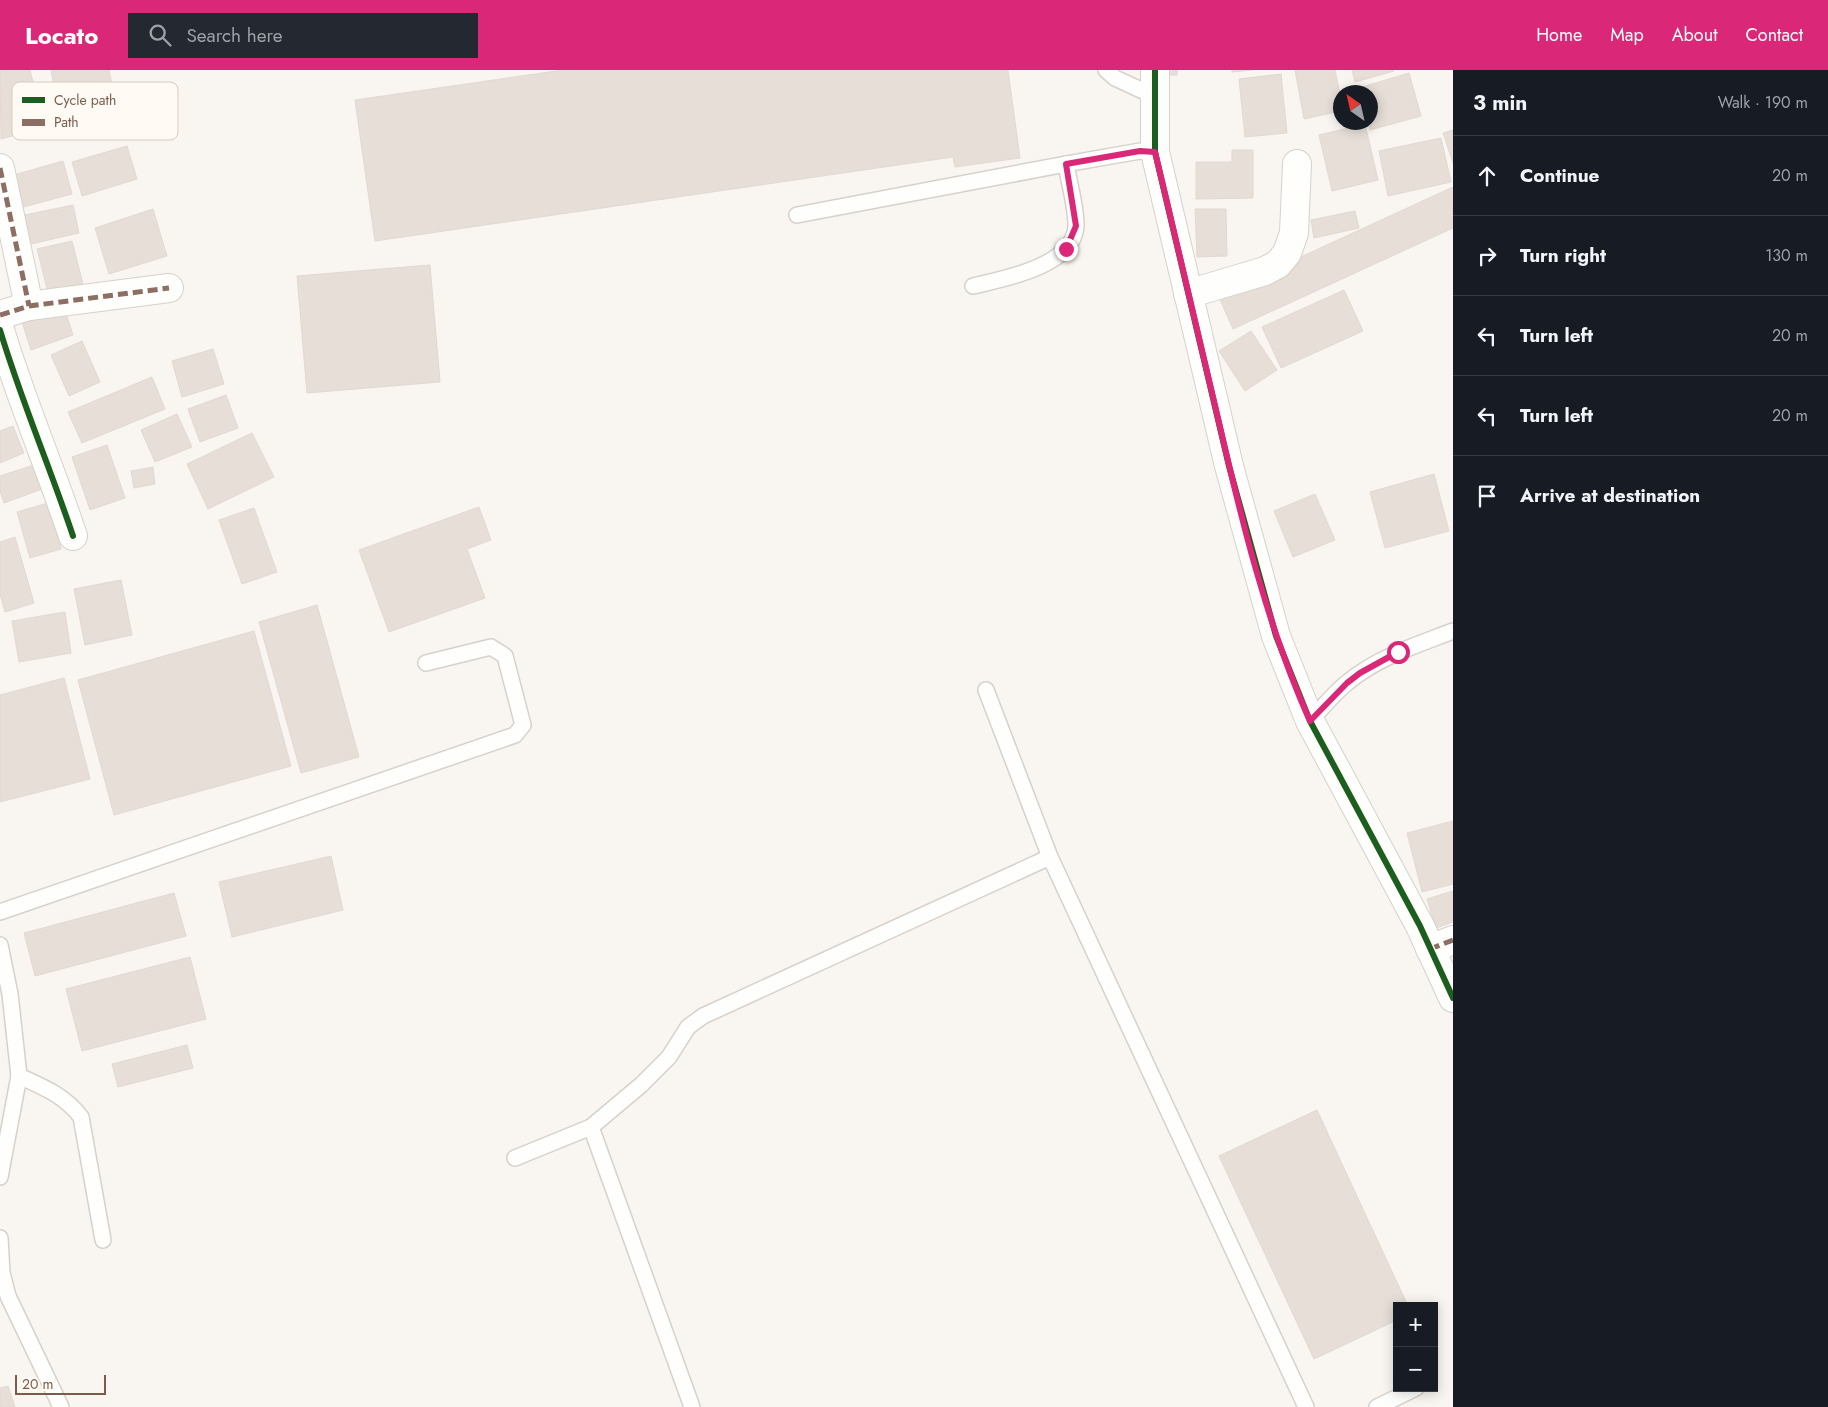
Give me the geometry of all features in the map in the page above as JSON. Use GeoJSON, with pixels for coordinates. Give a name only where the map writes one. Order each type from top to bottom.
{"type":"FeatureCollection","features":[{"type":"Feature","properties":{"kind":"street"},"geometry":{"type":"LineString","coordinates":[[1155,83],[1155,152],[1229,466],[1276,636],[1310,721],[1442,944],[1453,998]]}},
{"type":"Feature","properties":{"kind":"street"},"geometry":{"type":"LineString","coordinates":[[1188,294],[1265,271],[1278,264],[1287,252],[1294,233],[1297,164]]}},
{"type":"Feature","properties":{"kind":"street"},"geometry":{"type":"LineString","coordinates":[[0,168],[29,306]]}},
{"type":"Feature","properties":{"kind":"street"},"geometry":{"type":"LineString","coordinates":[[0,315],[29,306],[169,288]]}},
{"type":"Feature","properties":{"kind":"street"},"geometry":{"type":"LineString","coordinates":[[0,330],[15,379],[47,458],[73,536]]}},
{"type":"Feature","properties":{"kind":"lane"},"geometry":{"type":"LineString","coordinates":[[1106,70],[1115,78],[1155,83]]}},
{"type":"Feature","properties":{"kind":"lane"},"geometry":{"type":"LineString","coordinates":[[797,215],[1066,164],[1140,151],[1155,152]]}},
{"type":"Feature","properties":{"kind":"lane"},"geometry":{"type":"LineString","coordinates":[[973,286],[1017,276],[1053,259],[1066,249],[1076,226],[1066,164]]}},
{"type":"Feature","properties":{"kind":"lane"},"geometry":{"type":"LineString","coordinates":[[1310,721],[1347,683],[1360,673],[1398,652],[1453,631]]}},
{"type":"Feature","properties":{"kind":"lane"},"geometry":{"type":"LineString","coordinates":[[0,912],[515,735],[523,725],[505,656],[498,650],[491,647],[426,662]]}},
{"type":"Feature","properties":{"kind":"lane"},"geometry":{"type":"LineString","coordinates":[[986,690],[1050,857],[1306,1407]]}},
{"type":"Feature","properties":{"kind":"lane"},"geometry":{"type":"LineString","coordinates":[[515,1158],[592,1127],[669,1057],[688,1027],[703,1016],[1050,857]]}},
{"type":"Feature","properties":{"kind":"lane"},"geometry":{"type":"LineString","coordinates":[[0,944],[10,994],[19,1076],[0,1177]]}},
{"type":"Feature","properties":{"kind":"lane"},"geometry":{"type":"LineString","coordinates":[[19,1076],[53,1091],[71,1104],[81,1117],[103,1240]]}},
{"type":"Feature","properties":{"kind":"lane"},"geometry":{"type":"LineString","coordinates":[[592,1127],[692,1407]]}},
{"type":"Feature","properties":{"kind":"lane"},"geometry":{"type":"LineString","coordinates":[[0,1238],[2,1273],[8,1296],[61,1407]]}},
{"type":"Feature","properties":{"kind":"lane"},"geometry":{"type":"LineString","coordinates":[[1377,1407],[1408,1392]]}},
{"type":"Feature","properties":{"kind":"building"},"geometry":{"type":"Polygon","coordinates":[[[0,70],[30,70],[33,82],[12,82],[12,136],[1,139],[0,70]]]}},
{"type":"Feature","properties":{"kind":"building"},"geometry":{"type":"Polygon","coordinates":[[[51,70],[109,70],[111,82],[53,82],[51,70]]]}},
{"type":"Feature","properties":{"kind":"building"},"geometry":{"type":"Polygon","coordinates":[[[563,70],[1008,70],[1020,158],[955,167],[953,157],[375,241],[355,100],[563,70]]]}},
{"type":"Feature","properties":{"kind":"building"},"geometry":{"type":"Polygon","coordinates":[[[1159,70],[1177,70],[1177,75],[1159,75],[1159,70]]]}},
{"type":"Feature","properties":{"kind":"building"},"geometry":{"type":"Polygon","coordinates":[[[1232,70],[1252,70],[1232,72],[1232,70]]]}},
{"type":"Feature","properties":{"kind":"building"},"geometry":{"type":"Polygon","coordinates":[[[1295,70],[1335,70],[1338,85],[1333,85],[1333,113],[1304,119],[1295,70]]]}},
{"type":"Feature","properties":{"kind":"building"},"geometry":{"type":"Polygon","coordinates":[[[1352,70],[1393,70],[1394,71],[1355,82],[1352,70]]]}},
{"type":"Feature","properties":{"kind":"building"},"geometry":{"type":"Polygon","coordinates":[[[1409,73],[1421,116],[1378,128],[1378,85],[1369,85],[1409,73]]]}},
{"type":"Feature","properties":{"kind":"building"},"geometry":{"type":"Polygon","coordinates":[[[1281,74],[1287,133],[1245,137],[1239,79],[1281,74]]]}},
{"type":"Feature","properties":{"kind":"building"},"geometry":{"type":"Polygon","coordinates":[[[1340,130],[1366,130],[1378,180],[1332,191],[1319,135],[1340,130]]]}},
{"type":"Feature","properties":{"kind":"building"},"geometry":{"type":"Polygon","coordinates":[[[1453,130],[1453,163],[1443,133],[1453,130]]]}},
{"type":"Feature","properties":{"kind":"building"},"geometry":{"type":"Polygon","coordinates":[[[1441,138],[1451,182],[1388,196],[1379,151],[1441,138]]]}},
{"type":"Feature","properties":{"kind":"building"},"geometry":{"type":"Polygon","coordinates":[[[127,146],[137,179],[82,196],[72,162],[127,146]]]}},
{"type":"Feature","properties":{"kind":"building"},"geometry":{"type":"Polygon","coordinates":[[[1232,150],[1253,150],[1253,198],[1196,199],[1196,162],[1232,162],[1232,150]]]}},
{"type":"Feature","properties":{"kind":"building"},"geometry":{"type":"Polygon","coordinates":[[[63,161],[72,194],[16,209],[7,177],[63,161]]]}},
{"type":"Feature","properties":{"kind":"building"},"geometry":{"type":"Polygon","coordinates":[[[1453,187],[1453,228],[1233,329],[1218,295],[1453,187]]]}},
{"type":"Feature","properties":{"kind":"building"},"geometry":{"type":"Polygon","coordinates":[[[73,205],[79,233],[27,245],[20,216],[73,205]]]}},
{"type":"Feature","properties":{"kind":"building"},"geometry":{"type":"Polygon","coordinates":[[[153,209],[167,256],[109,274],[95,228],[153,209]]]}},
{"type":"Feature","properties":{"kind":"building"},"geometry":{"type":"Polygon","coordinates":[[[1195,209],[1226,209],[1227,256],[1197,257],[1195,209]]]}},
{"type":"Feature","properties":{"kind":"building"},"geometry":{"type":"Polygon","coordinates":[[[1355,211],[1359,228],[1314,238],[1311,220],[1355,211]]]}},
{"type":"Feature","properties":{"kind":"building"},"geometry":{"type":"Polygon","coordinates":[[[72,241],[84,288],[49,297],[37,249],[72,241]]]}},
{"type":"Feature","properties":{"kind":"building"},"geometry":{"type":"Polygon","coordinates":[[[430,265],[440,382],[307,393],[297,276],[430,265]]]}},
{"type":"Feature","properties":{"kind":"building"},"geometry":{"type":"Polygon","coordinates":[[[1344,290],[1363,331],[1281,368],[1262,327],[1344,290]]]}},
{"type":"Feature","properties":{"kind":"building"},"geometry":{"type":"Polygon","coordinates":[[[64,307],[73,335],[31,350],[22,322],[64,307]]]}},
{"type":"Feature","properties":{"kind":"building"},"geometry":{"type":"Polygon","coordinates":[[[1251,331],[1277,370],[1245,391],[1219,351],[1251,331]]]}},
{"type":"Feature","properties":{"kind":"building"},"geometry":{"type":"Polygon","coordinates":[[[82,341],[100,382],[69,396],[51,355],[82,341]]]}},
{"type":"Feature","properties":{"kind":"building"},"geometry":{"type":"Polygon","coordinates":[[[213,349],[224,384],[182,397],[172,361],[213,349]]]}},
{"type":"Feature","properties":{"kind":"building"},"geometry":{"type":"Polygon","coordinates":[[[152,377],[165,409],[82,443],[68,412],[152,377]]]}},
{"type":"Feature","properties":{"kind":"building"},"geometry":{"type":"Polygon","coordinates":[[[226,395],[238,428],[200,442],[188,409],[226,395]]]}},
{"type":"Feature","properties":{"kind":"building"},"geometry":{"type":"Polygon","coordinates":[[[177,414],[192,447],[155,462],[141,430],[177,414]]]}},
{"type":"Feature","properties":{"kind":"building"},"geometry":{"type":"Polygon","coordinates":[[[13,426],[24,453],[0,463],[0,431],[13,426]]]}},
{"type":"Feature","properties":{"kind":"building"},"geometry":{"type":"Polygon","coordinates":[[[252,433],[274,477],[208,509],[187,464],[252,433]]]}},
{"type":"Feature","properties":{"kind":"building"},"geometry":{"type":"Polygon","coordinates":[[[107,445],[125,498],[90,510],[72,457],[107,445]]]}},
{"type":"Feature","properties":{"kind":"building"},"geometry":{"type":"Polygon","coordinates":[[[37,464],[45,488],[4,503],[0,491],[0,476],[37,464]]]}},
{"type":"Feature","properties":{"kind":"building"},"geometry":{"type":"Polygon","coordinates":[[[153,467],[155,484],[134,488],[131,471],[153,467]]]}},
{"type":"Feature","properties":{"kind":"building"},"geometry":{"type":"Polygon","coordinates":[[[1434,474],[1449,531],[1385,548],[1370,492],[1434,474]]]}},
{"type":"Feature","properties":{"kind":"building"},"geometry":{"type":"Polygon","coordinates":[[[1315,494],[1335,540],[1293,557],[1274,511],[1315,494]]]}},
{"type":"Feature","properties":{"kind":"building"},"geometry":{"type":"Polygon","coordinates":[[[48,503],[61,549],[30,558],[17,512],[48,503]]]}},
{"type":"Feature","properties":{"kind":"building"},"geometry":{"type":"Polygon","coordinates":[[[479,507],[491,540],[467,549],[485,598],[389,632],[359,550],[479,507]]]}},
{"type":"Feature","properties":{"kind":"building"},"geometry":{"type":"Polygon","coordinates":[[[254,508],[277,572],[242,584],[219,520],[254,508]]]}},
{"type":"Feature","properties":{"kind":"building"},"geometry":{"type":"Polygon","coordinates":[[[15,537],[34,603],[5,612],[0,594],[0,542],[15,537]]]}},
{"type":"Feature","properties":{"kind":"building"},"geometry":{"type":"Polygon","coordinates":[[[121,580],[132,635],[85,645],[74,589],[121,580]]]}},
{"type":"Feature","properties":{"kind":"building"},"geometry":{"type":"Polygon","coordinates":[[[317,605],[359,757],[301,773],[259,622],[317,605]]]}},
{"type":"Feature","properties":{"kind":"building"},"geometry":{"type":"Polygon","coordinates":[[[65,612],[71,653],[19,662],[12,621],[65,612]]]}},
{"type":"Feature","properties":{"kind":"building"},"geometry":{"type":"Polygon","coordinates":[[[254,631],[291,766],[114,815],[78,680],[254,631]]]}},
{"type":"Feature","properties":{"kind":"building"},"geometry":{"type":"Polygon","coordinates":[[[64,678],[90,779],[0,802],[0,695],[64,678]]]}},
{"type":"Feature","properties":{"kind":"building"},"geometry":{"type":"Polygon","coordinates":[[[1453,821],[1453,884],[1422,892],[1407,833],[1453,821]]]}},
{"type":"Feature","properties":{"kind":"building"},"geometry":{"type":"Polygon","coordinates":[[[331,856],[343,910],[232,937],[219,882],[331,856]]]}},
{"type":"Feature","properties":{"kind":"building"},"geometry":{"type":"Polygon","coordinates":[[[1453,891],[1453,922],[1436,928],[1427,899],[1453,891]]]}},
{"type":"Feature","properties":{"kind":"building"},"geometry":{"type":"Polygon","coordinates":[[[174,893],[186,936],[35,976],[24,933],[174,893]]]}},
{"type":"Feature","properties":{"kind":"building"},"geometry":{"type":"Polygon","coordinates":[[[190,957],[206,1019],[82,1051],[66,989],[190,957]]]}},
{"type":"Feature","properties":{"kind":"building"},"geometry":{"type":"Polygon","coordinates":[[[187,1045],[193,1068],[118,1087],[112,1064],[187,1045]]]}},
{"type":"Feature","properties":{"kind":"building"},"geometry":{"type":"Polygon","coordinates":[[[1317,1110],[1406,1302],[1393,1302],[1393,1322],[1314,1359],[1219,1156],[1317,1110]]]}},
{"type":"Feature","properties":{"kind":"building"},"geometry":{"type":"Polygon","coordinates":[[[8,1386],[15,1407],[0,1407],[0,1388],[8,1386]]]}},
{"type":"Feature","properties":{"kind":"marked path"},"geometry":{"type":"LineString","coordinates":[[0,168],[29,306]]}},
{"type":"Feature","properties":{"kind":"marked path"},"geometry":{"type":"LineString","coordinates":[[0,315],[29,306],[169,288]]}},
{"type":"Feature","properties":{"kind":"marked path"},"geometry":{"type":"LineString","coordinates":[[1430,949],[1453,940]]}},
{"type":"Feature","properties":{"kind":"cycle path"},"geometry":{"type":"LineString","coordinates":[[1155,70],[1155,152],[1229,466],[1276,636],[1310,721],[1420,926],[1453,998]]}},
{"type":"Feature","properties":{"kind":"cycle path"},"geometry":{"type":"LineString","coordinates":[[0,330],[73,536]]}},
{"type":"Feature","properties":{"kind":"route"},"geometry":{"type":"LineString","coordinates":[[1066,249],[1076,226],[1066,164],[1140,151],[1155,152],[1229,466],[1259,578],[1276,636],[1310,721],[1347,683],[1360,673],[1398,652]]}}]}
